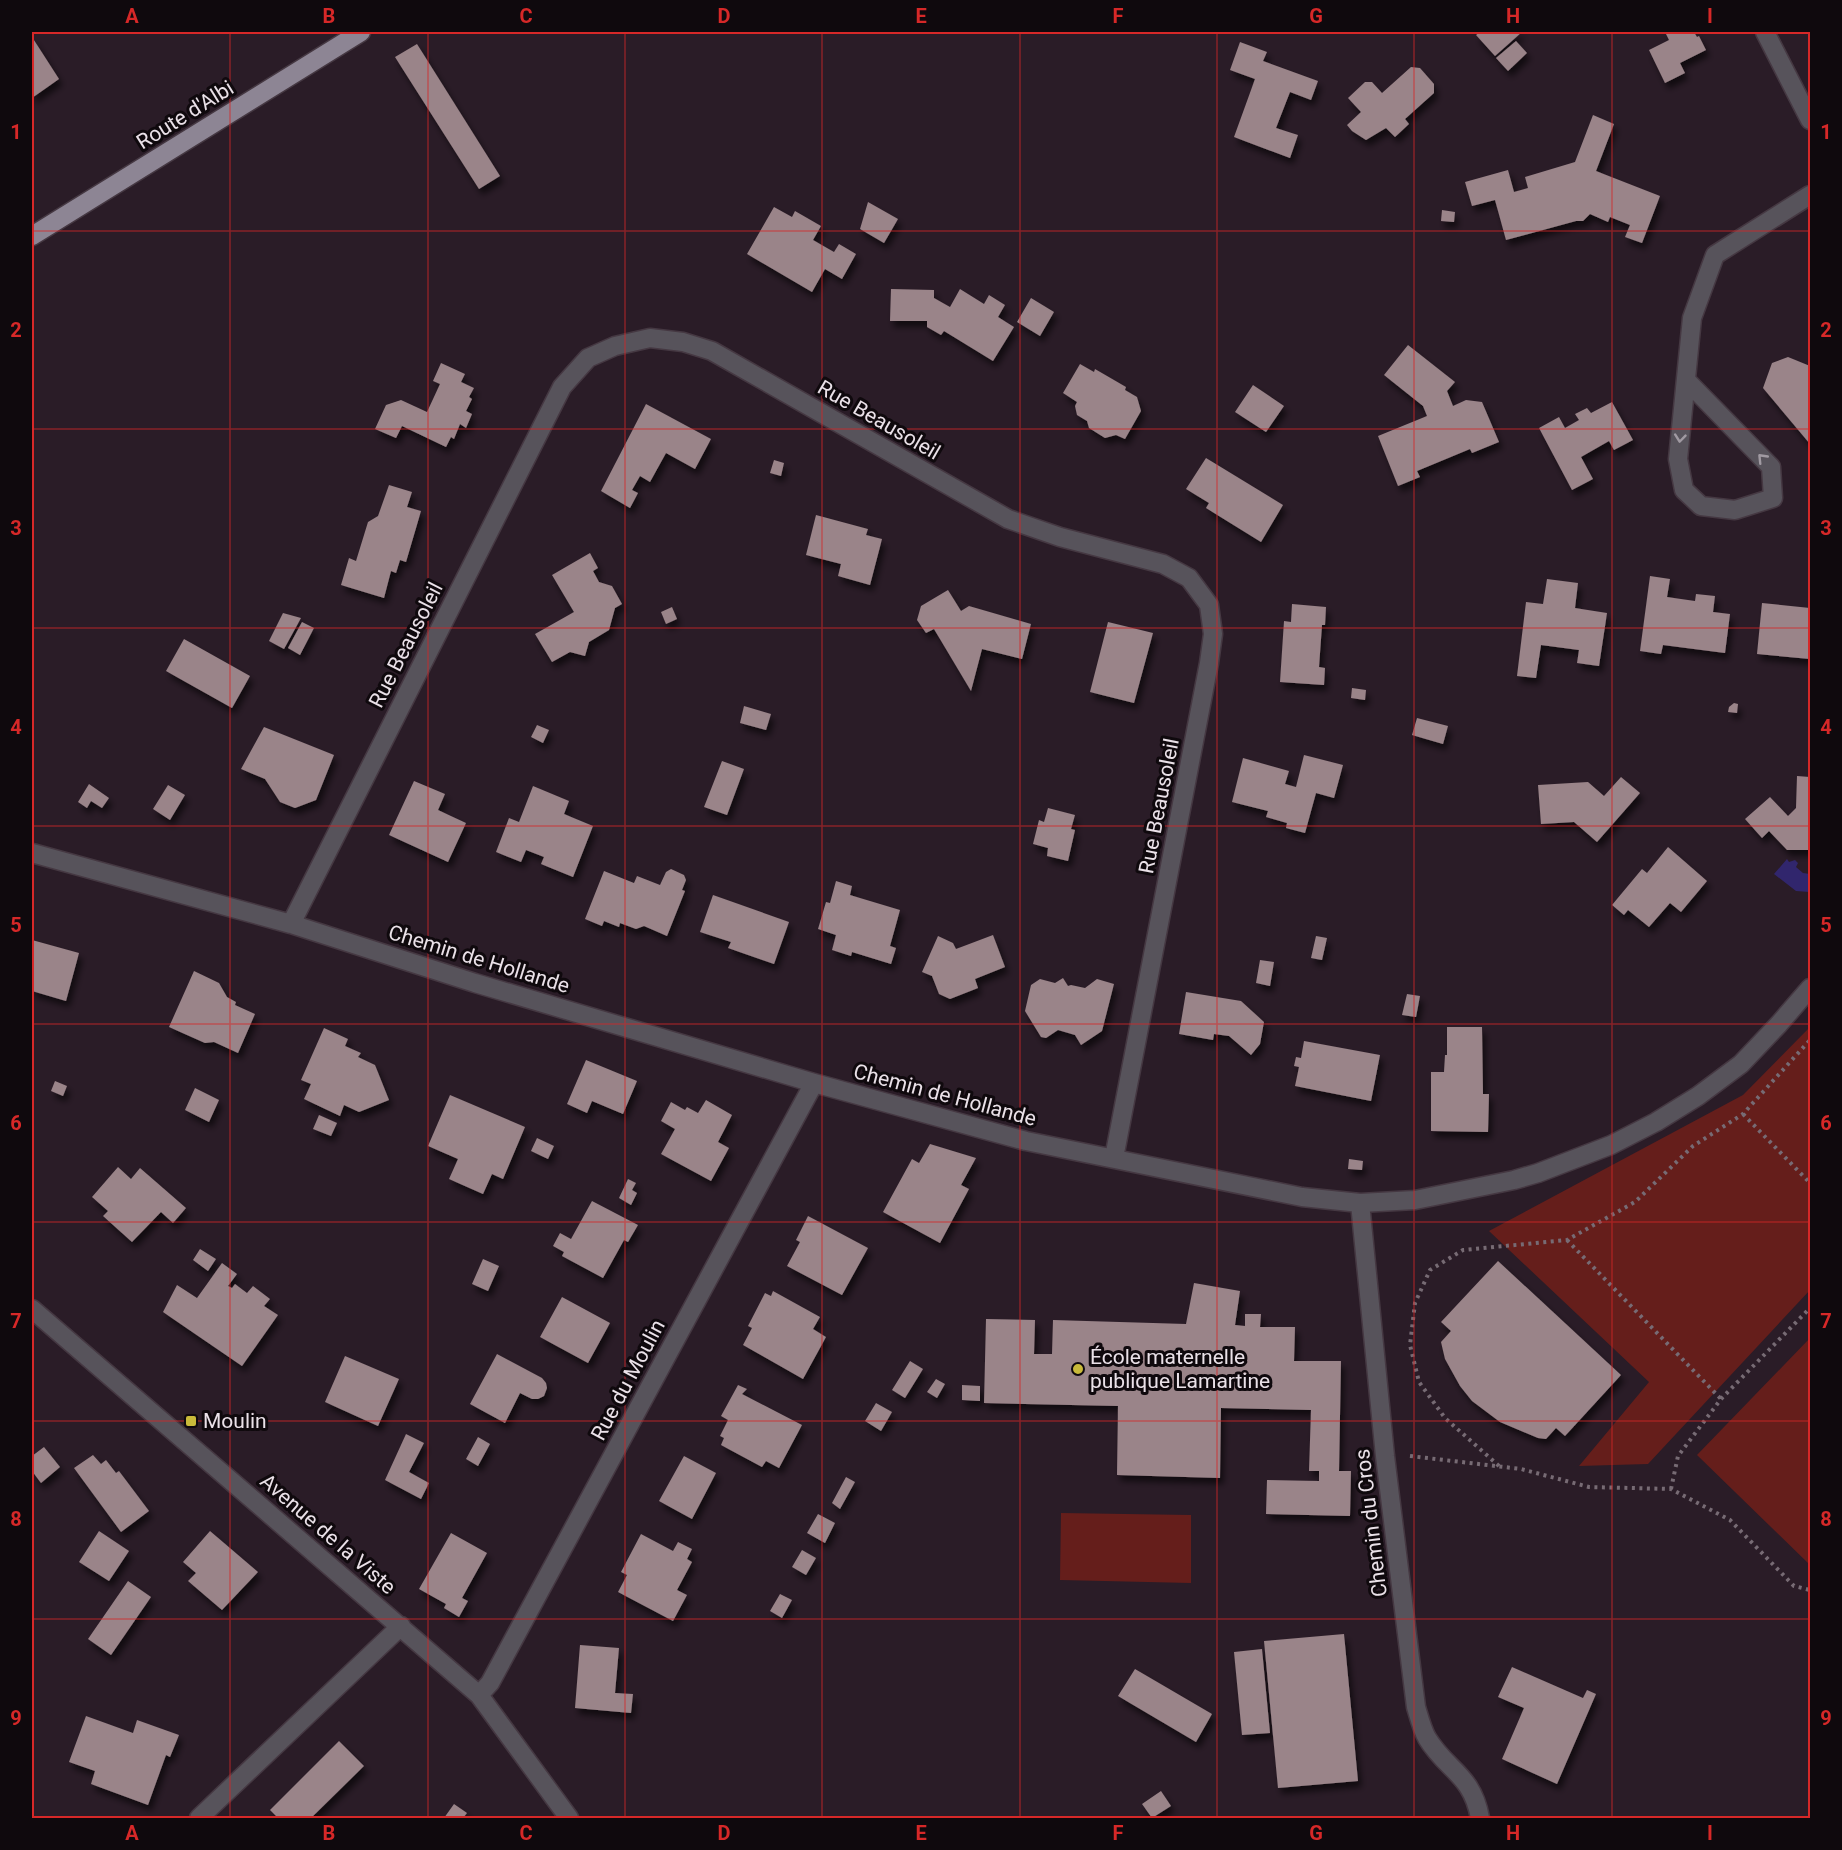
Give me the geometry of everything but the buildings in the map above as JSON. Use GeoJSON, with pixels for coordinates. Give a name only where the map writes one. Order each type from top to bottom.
{"type":"FeatureCollection","features":[{"type":"Feature","properties":{"kind":"main road","name":"Route d'Albi"},"geometry":{"type":"LineString","coordinates":[[32,236],[361,32]]}},
{"type":"Feature","properties":{"kind":"street"},"geometry":{"type":"LineString","coordinates":[[1765,32],[1810,120]]}},
{"type":"Feature","properties":{"kind":"street"},"geometry":{"type":"LineString","coordinates":[[1686,380],[1771,467],[1773,498],[1736,510],[1701,506],[1684,490],[1678,459],[1692,318],[1715,255],[1810,195]]}},
{"type":"Feature","properties":{"kind":"street","name":"Rue Beausoleil"},"geometry":{"type":"LineString","coordinates":[[291,924],[562,387],[588,358],[615,346],[650,338],[683,342],[712,351],[1008,519],[1059,537],[1163,564],[1189,578],[1209,605],[1213,634],[1209,663],[1114,1158]]}},
{"type":"Feature","properties":{"kind":"street","name":"Chemin de Hollande"},"geometry":{"type":"LineString","coordinates":[[32,853],[291,924],[475,982],[814,1083],[1026,1141],[1302,1197],[1360,1203],[1415,1200],[1481,1187],[1538,1173],[1611,1145],[1673,1112],[1741,1064],[1810,988]]}},
{"type":"Feature","properties":{"kind":"street","name":"Rue du Moulin"},"geometry":{"type":"LineString","coordinates":[[479,1695],[490,1683],[814,1083]]}},
{"type":"Feature","properties":{"kind":"street","name":"Chemin du Cros"},"geometry":{"type":"LineString","coordinates":[[1360,1203],[1385,1456],[1416,1707],[1427,1737],[1468,1784],[1477,1802],[1480,1818]]}},
{"type":"Feature","properties":{"kind":"street","name":"Avenue de la Viste"},"geometry":{"type":"LineString","coordinates":[[32,1309],[479,1695],[569,1818]]}},
{"type":"Feature","properties":{"kind":"street"},"geometry":{"type":"LineString","coordinates":[[198,1818],[401,1626]]}},
{"type":"Feature","properties":{"kind":"path"},"geometry":{"type":"LineString","coordinates":[[1499,1466],[1445,1418],[1419,1382],[1410,1346],[1415,1303],[1430,1270],[1463,1250],[1568,1240],[1635,1202],[1693,1146],[1743,1114],[1810,1040]]}},
{"type":"Feature","properties":{"kind":"path"},"geometry":{"type":"LineString","coordinates":[[1743,1114],[1810,1183]]}},
{"type":"Feature","properties":{"kind":"path"},"geometry":{"type":"LineString","coordinates":[[1568,1240],[1721,1400]]}},
{"type":"Feature","properties":{"kind":"path"},"geometry":{"type":"LineString","coordinates":[[1671,1489],[1678,1455],[1721,1400],[1810,1308]]}},
{"type":"Feature","properties":{"kind":"path"},"geometry":{"type":"LineString","coordinates":[[1385,1456],[1411,1455],[1521,1469],[1589,1487],[1671,1489],[1730,1520],[1794,1586],[1810,1590]]}},
{"type":"Feature","properties":{"kind":"shaded area"},"geometry":{"type":"Polygon","coordinates":[[[1787,859],[1789,862],[1795,860],[1798,863],[1796,867],[1803,873],[1810,874],[1810,892],[1796,891],[1774,874],[1787,859]]]}},
{"type":"Feature","properties":{"kind":"shaded area"},"geometry":{"type":"Polygon","coordinates":[[[1810,1027],[1810,1290],[1648,1464],[1579,1466],[1649,1382],[1489,1231],[1743,1095],[1810,1027]]]}},
{"type":"Feature","properties":{"kind":"shaded area"},"geometry":{"type":"Polygon","coordinates":[[[1810,1338],[1810,1565],[1697,1455],[1810,1338]]]}},
{"type":"Feature","properties":{"kind":"shaded area"},"geometry":{"type":"Polygon","coordinates":[[[1061,1513],[1191,1515],[1191,1583],[1060,1580],[1061,1513]]]}},
{"type":"Feature","properties":{"kind":"place","name":"École maternelle publique Lamartine"},"geometry":{"type":"Point","coordinates":[1078,1369]}},
{"type":"Feature","properties":{"kind":"place","name":"Moulin"},"geometry":{"type":"Point","coordinates":[191,1421]}}]}
